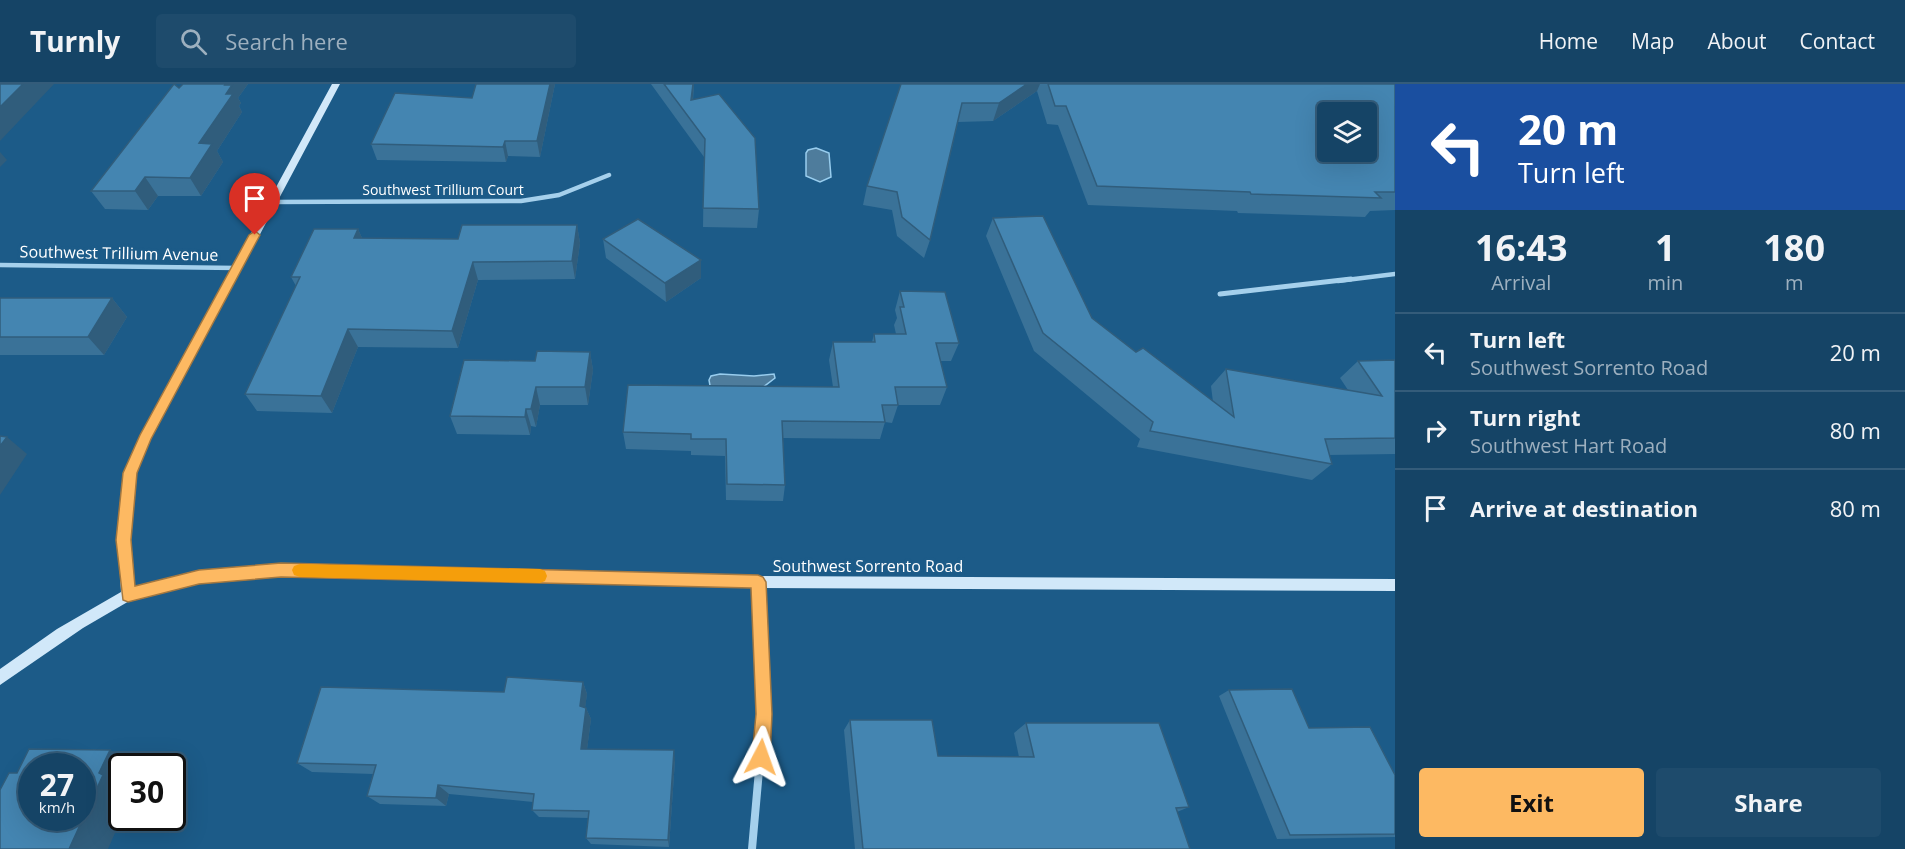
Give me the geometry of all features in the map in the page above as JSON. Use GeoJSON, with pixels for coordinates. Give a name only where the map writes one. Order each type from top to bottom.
{"type":"FeatureCollection","features":[{"type":"Feature","properties":{"kind":"street"},"geometry":{"type":"LineString","coordinates":[[128,595],[124,540],[130,473],[145,439],[336,84]]}},
{"type":"Feature","properties":{"kind":"street","name":"Southwest Trillium Court"},"geometry":{"type":"LineString","coordinates":[[272,202],[520,201],[559,195],[609,175]]}},
{"type":"Feature","properties":{"kind":"street","name":"Southwest Trillium Avenue"},"geometry":{"type":"LineString","coordinates":[[0,265],[237,268]]}},
{"type":"Feature","properties":{"kind":"street"},"geometry":{"type":"LineString","coordinates":[[1220,294],[1395,274]]}},
{"type":"Feature","properties":{"kind":"street","name":"Southwest Sorrento Road"},"geometry":{"type":"LineString","coordinates":[[0,678],[62,632],[92,613],[128,595],[199,577],[281,570],[758,582],[1395,585]]}},
{"type":"Feature","properties":{"kind":"street"},"geometry":{"type":"LineString","coordinates":[[752,849],[764,714],[758,582]]}},
{"type":"Feature","properties":{"kind":"water"},"geometry":{"type":"Polygon","coordinates":[[[816,148],[829,153],[831,177],[820,182],[806,176],[806,153],[816,148]]]}},
{"type":"Feature","properties":{"kind":"water"},"geometry":{"type":"Polygon","coordinates":[[[720,374],[754,376],[774,374],[775,378],[758,391],[711,391],[709,380],[711,376],[720,374]]]}},
{"type":"Feature","properties":{"kind":"building"},"geometry":{"type":"Polygon","coordinates":[[[0,84],[23,84],[0,107],[0,84]]]}},
{"type":"Feature","properties":{"kind":"building"},"geometry":{"type":"Polygon","coordinates":[[[174,84],[179,88],[183,84],[232,85],[226,94],[233,94],[199,143],[212,144],[190,178],[145,177],[135,191],[91,191],[174,84]]]}},
{"type":"Feature","properties":{"kind":"building"},"geometry":{"type":"Polygon","coordinates":[[[476,84],[550,84],[537,141],[505,141],[503,147],[371,144],[395,93],[472,98],[476,84]]]}},
{"type":"Feature","properties":{"kind":"building"},"geometry":{"type":"Polygon","coordinates":[[[664,84],[693,84],[691,100],[719,94],[755,138],[759,209],[703,208],[705,139],[664,84]]]}},
{"type":"Feature","properties":{"kind":"building"},"geometry":{"type":"Polygon","coordinates":[[[901,84],[1027,84],[999,103],[962,103],[930,240],[902,217],[897,192],[867,186],[901,84]]]}},
{"type":"Feature","properties":{"kind":"building"},"geometry":{"type":"Polygon","coordinates":[[[1048,84],[1395,84],[1395,192],[1375,192],[1381,198],[1097,186],[1066,106],[1055,106],[1048,84]]]}},
{"type":"Feature","properties":{"kind":"building"},"geometry":{"type":"Polygon","coordinates":[[[1043,216],[1092,318],[1136,352],[1143,348],[1234,417],[1226,369],[1382,396],[1358,361],[1395,360],[1395,438],[1325,439],[1332,464],[1150,431],[1153,422],[1043,333],[993,218],[1043,216]]]}},
{"type":"Feature","properties":{"kind":"building"},"geometry":{"type":"Polygon","coordinates":[[[638,219],[701,260],[665,283],[603,239],[638,219]]]}},
{"type":"Feature","properties":{"kind":"building"},"geometry":{"type":"Polygon","coordinates":[[[462,225],[577,225],[572,261],[473,262],[452,331],[348,329],[321,396],[245,394],[300,277],[291,277],[314,229],[358,229],[354,238],[458,239],[462,225]]]}},
{"type":"Feature","properties":{"kind":"building"},"geometry":{"type":"Polygon","coordinates":[[[900,291],[945,292],[959,343],[936,343],[947,387],[895,387],[898,405],[882,405],[885,422],[782,421],[785,485],[727,484],[726,439],[691,439],[691,434],[623,432],[628,385],[839,387],[833,342],[875,342],[874,334],[906,334],[900,307],[904,307],[900,291]]]}},
{"type":"Feature","properties":{"kind":"building"},"geometry":{"type":"Polygon","coordinates":[[[0,298],[112,298],[88,337],[0,337],[0,298]]]}},
{"type":"Feature","properties":{"kind":"building"},"geometry":{"type":"Polygon","coordinates":[[[537,351],[590,352],[585,387],[536,387],[531,409],[526,409],[525,417],[450,416],[464,360],[535,361],[537,351]]]}},
{"type":"Feature","properties":{"kind":"building"},"geometry":{"type":"Polygon","coordinates":[[[0,436],[7,437],[0,446],[0,436]]]}},
{"type":"Feature","properties":{"kind":"building"},"geometry":{"type":"Polygon","coordinates":[[[507,677],[583,682],[580,706],[586,708],[581,749],[674,750],[668,840],[586,838],[589,811],[532,810],[534,794],[438,785],[436,798],[367,796],[376,765],[297,763],[321,687],[504,692],[507,677]]]}},
{"type":"Feature","properties":{"kind":"building"},"geometry":{"type":"Polygon","coordinates":[[[1292,689],[1309,728],[1370,727],[1395,775],[1395,834],[1290,835],[1229,690],[1292,689]]]}},
{"type":"Feature","properties":{"kind":"building"},"geometry":{"type":"Polygon","coordinates":[[[850,720],[932,720],[938,756],[1034,757],[1026,723],[1159,723],[1189,807],[1176,808],[1190,849],[863,849],[850,720]]]}},
{"type":"Feature","properties":{"kind":"building"},"geometry":{"type":"Polygon","coordinates":[[[29,749],[110,750],[99,773],[103,775],[96,790],[96,753],[27,753],[29,749]]]}},
{"type":"Feature","properties":{"kind":"building"},"geometry":{"type":"Polygon","coordinates":[[[18,771],[18,831],[77,831],[69,849],[0,849],[0,790],[9,773],[18,771]]]}},
{"type":"Feature","properties":{"kind":"slow traffic"},"geometry":{"type":"LineString","coordinates":[[300,570],[540,576]]}},
{"type":"Feature","properties":{"kind":"route"},"geometry":{"type":"LineString","coordinates":[[255,235],[145,439],[130,473],[124,540],[128,595],[199,577],[281,570],[758,582],[764,714],[761,757]]}}]}
